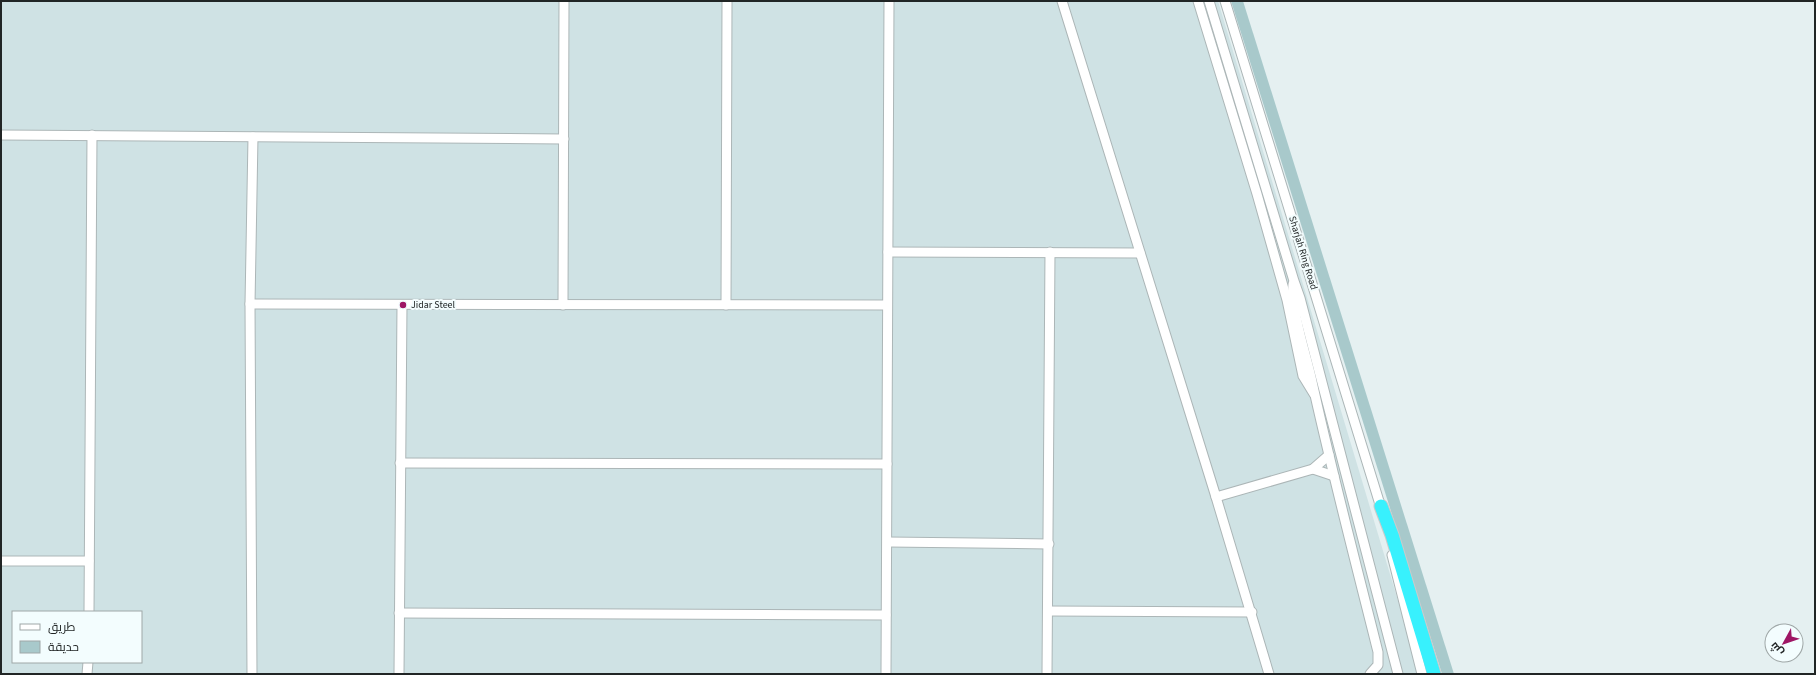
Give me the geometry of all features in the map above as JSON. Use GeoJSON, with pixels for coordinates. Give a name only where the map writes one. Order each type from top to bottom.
{"type":"FeatureCollection","features":[{"type":"Feature","properties":{"kind":"highway"},"geometry":{"type":"LineString","coordinates":[[1382,506],[1434,674]]}},
{"type":"Feature","properties":{"kind":"street"},"geometry":{"type":"LineString","coordinates":[[563,305],[564,1]]}},
{"type":"Feature","properties":{"kind":"street"},"geometry":{"type":"LineString","coordinates":[[726,305],[727,1]]}},
{"type":"Feature","properties":{"kind":"street"},"geometry":{"type":"LineString","coordinates":[[886,674],[888,542],[887,305],[889,1]]}},
{"type":"Feature","properties":{"kind":"street"},"geometry":{"type":"LineString","coordinates":[[1062,1],[1252,612],[1269,674]]}},
{"type":"Feature","properties":{"kind":"street"},"geometry":{"type":"LineString","coordinates":[[1198,1],[1267,230],[1286,300],[1303,376],[1314,394]]}},
{"type":"Feature","properties":{"kind":"street"},"geometry":{"type":"LineString","coordinates":[[1209,1],[1300,298],[1398,674]]}},
{"type":"Feature","properties":{"kind":"street","name":"Sharjah Ring Road"},"geometry":{"type":"LineString","coordinates":[[1225,1],[1382,506],[1390,549],[1422,674]]}},
{"type":"Feature","properties":{"kind":"street"},"geometry":{"type":"LineString","coordinates":[[1,135],[564,139]]}},
{"type":"Feature","properties":{"kind":"street"},"geometry":{"type":"LineString","coordinates":[[89,611],[92,135]]}},
{"type":"Feature","properties":{"kind":"street"},"geometry":{"type":"LineString","coordinates":[[252,674],[250,304],[253,137]]}},
{"type":"Feature","properties":{"kind":"street"},"geometry":{"type":"LineString","coordinates":[[888,252],[1140,253]]}},
{"type":"Feature","properties":{"kind":"street"},"geometry":{"type":"LineString","coordinates":[[1047,674],[1050,252]]}},
{"type":"Feature","properties":{"kind":"street"},"geometry":{"type":"LineString","coordinates":[[1294,281],[1294,301],[1314,394],[1378,652],[1378,665],[1370,674]]}},
{"type":"Feature","properties":{"kind":"street"},"geometry":{"type":"LineString","coordinates":[[250,304],[887,305]]}},
{"type":"Feature","properties":{"kind":"street"},"geometry":{"type":"LineString","coordinates":[[399,674],[402,305]]}},
{"type":"Feature","properties":{"kind":"street"},"geometry":{"type":"LineString","coordinates":[[1216,498],[1313,469],[1329,455]]}},
{"type":"Feature","properties":{"kind":"street"},"geometry":{"type":"LineString","coordinates":[[400,463],[887,464]]}},
{"type":"Feature","properties":{"kind":"street"},"geometry":{"type":"LineString","coordinates":[[1313,469],[1334,476]]}},
{"type":"Feature","properties":{"kind":"street"},"geometry":{"type":"LineString","coordinates":[[888,542],[1049,544]]}},
{"type":"Feature","properties":{"kind":"street"},"geometry":{"type":"LineString","coordinates":[[1,560],[90,560]]}},
{"type":"Feature","properties":{"kind":"street"},"geometry":{"type":"LineString","coordinates":[[1048,611],[1252,612]]}},
{"type":"Feature","properties":{"kind":"street"},"geometry":{"type":"LineString","coordinates":[[399,613],[886,615]]}},
{"type":"Feature","properties":{"kind":"street"},"geometry":{"type":"LineString","coordinates":[[87,674],[88,663]]}},
{"type":"Feature","properties":{"kind":"shaded area"},"geometry":{"type":"Polygon","coordinates":[[[1,1],[1218,1],[1420,674],[1,674],[1,1]]]}},
{"type":"Feature","properties":{"kind":"green space"},"geometry":{"type":"Polygon","coordinates":[[[1231,1],[1243,1],[1454,674],[1442,674],[1231,1]]]}},
{"type":"Feature","properties":{"kind":"place","name":"Jidar Steel"},"geometry":{"type":"Point","coordinates":[403,305]}}]}
